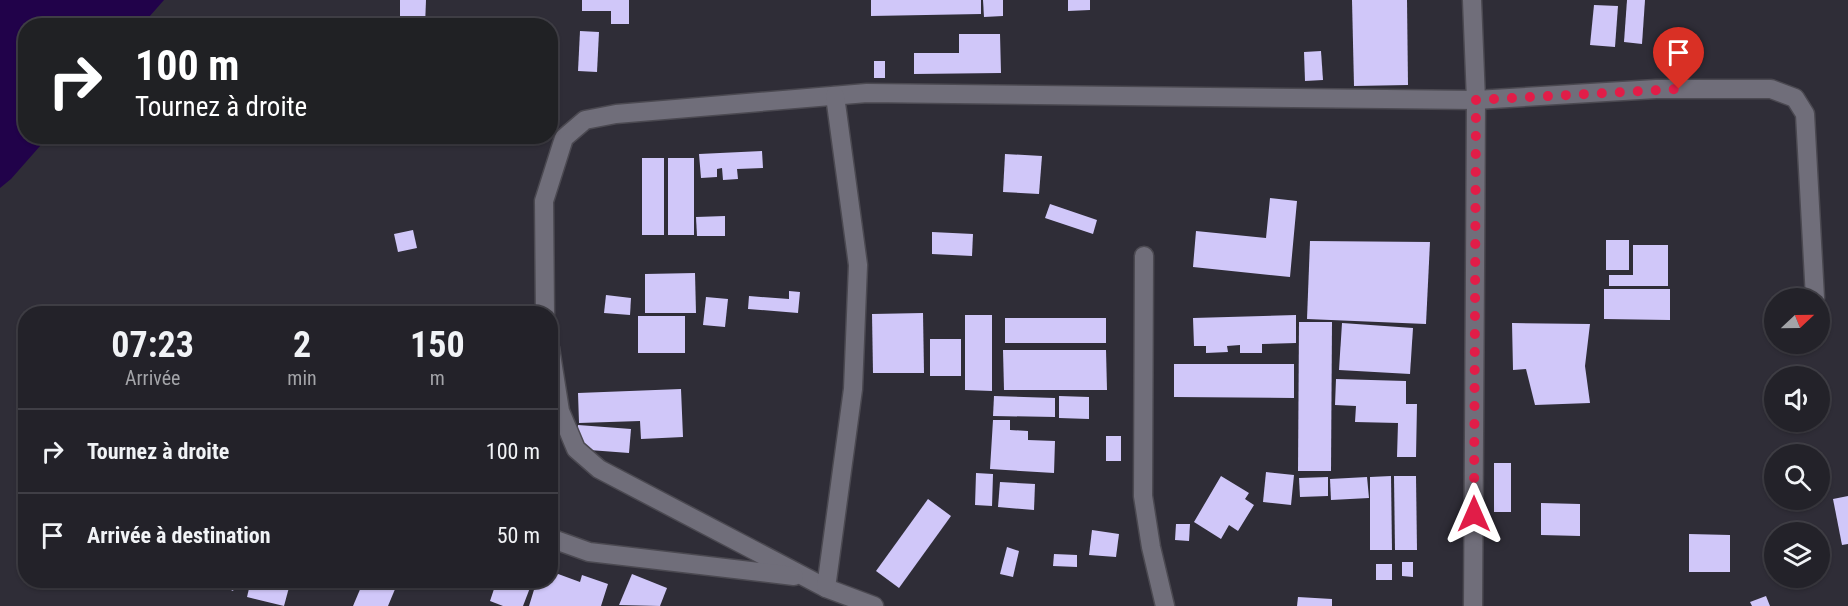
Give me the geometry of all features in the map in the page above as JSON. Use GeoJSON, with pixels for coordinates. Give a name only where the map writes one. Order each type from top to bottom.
{"type":"FeatureCollection","features":[{"type":"Feature","properties":{"kind":"street"},"geometry":{"type":"LineString","coordinates":[[1472,0],[1476,100],[1473,606]]}},
{"type":"Feature","properties":{"kind":"street"},"geometry":{"type":"LineString","coordinates":[[545,306],[544,201],[564,138],[585,120],[616,114],[867,93],[1476,100],[1656,89],[1771,89],[1795,98],[1805,114],[1814,288]]}},
{"type":"Feature","properties":{"kind":"street"},"geometry":{"type":"LineString","coordinates":[[826,588],[853,389],[858,265],[835,96]]}},
{"type":"Feature","properties":{"kind":"street"},"geometry":{"type":"LineString","coordinates":[[1144,256],[1143,496],[1151,547],[1165,606]]}},
{"type":"Feature","properties":{"kind":"street"},"geometry":{"type":"LineString","coordinates":[[558,398],[560,411],[576,449],[599,469],[826,588],[874,606]]}},
{"type":"Feature","properties":{"kind":"street"},"geometry":{"type":"LineString","coordinates":[[558,541],[589,552],[806,577]]}},
{"type":"Feature","properties":{"kind":"shaded area"},"geometry":{"type":"Polygon","coordinates":[[[0,0],[164,0],[148,18],[18,18],[18,144],[42,144],[0,188],[0,0]]]}},
{"type":"Feature","properties":{"kind":"building"},"geometry":{"type":"Polygon","coordinates":[[[400,0],[426,0],[425,18],[400,18],[400,0]]]}},
{"type":"Feature","properties":{"kind":"building"},"geometry":{"type":"Polygon","coordinates":[[[582,0],[629,0],[629,24],[611,24],[611,11],[582,11],[582,0]]]}},
{"type":"Feature","properties":{"kind":"building"},"geometry":{"type":"Polygon","coordinates":[[[871,0],[981,0],[981,14],[871,16],[871,0]]]}},
{"type":"Feature","properties":{"kind":"building"},"geometry":{"type":"Polygon","coordinates":[[[983,0],[1003,0],[1003,16],[984,17],[983,0]]]}},
{"type":"Feature","properties":{"kind":"building"},"geometry":{"type":"Polygon","coordinates":[[[1068,0],[1090,0],[1090,10],[1068,11],[1068,0]]]}},
{"type":"Feature","properties":{"kind":"building"},"geometry":{"type":"Polygon","coordinates":[[[1352,0],[1407,0],[1408,85],[1354,86],[1352,0]]]}},
{"type":"Feature","properties":{"kind":"building"},"geometry":{"type":"Polygon","coordinates":[[[1627,0],[1645,0],[1642,44],[1624,42],[1627,0]]]}},
{"type":"Feature","properties":{"kind":"building"},"geometry":{"type":"Polygon","coordinates":[[[1594,5],[1618,6],[1615,47],[1590,45],[1594,5]]]}},
{"type":"Feature","properties":{"kind":"building"},"geometry":{"type":"Polygon","coordinates":[[[580,31],[599,32],[597,72],[578,71],[580,31]]]}},
{"type":"Feature","properties":{"kind":"building"},"geometry":{"type":"Polygon","coordinates":[[[959,34],[1000,34],[1001,73],[914,74],[914,53],[959,53],[959,34]]]}},
{"type":"Feature","properties":{"kind":"building"},"geometry":{"type":"Polygon","coordinates":[[[1321,51],[1323,80],[1305,81],[1304,52],[1321,51]]]}},
{"type":"Feature","properties":{"kind":"building"},"geometry":{"type":"Polygon","coordinates":[[[874,61],[885,61],[885,78],[874,78],[874,61]]]}},
{"type":"Feature","properties":{"kind":"building"},"geometry":{"type":"Polygon","coordinates":[[[762,151],[763,168],[737,169],[738,179],[723,180],[722,168],[717,169],[717,177],[701,178],[699,154],[762,151]]]}},
{"type":"Feature","properties":{"kind":"building"},"geometry":{"type":"Polygon","coordinates":[[[1005,154],[1042,156],[1039,194],[1003,192],[1005,154]]]}},
{"type":"Feature","properties":{"kind":"building"},"geometry":{"type":"Polygon","coordinates":[[[642,158],[664,158],[664,235],[642,235],[642,158]]]}},
{"type":"Feature","properties":{"kind":"building"},"geometry":{"type":"Polygon","coordinates":[[[668,158],[694,158],[694,235],[668,235],[668,158]]]}},
{"type":"Feature","properties":{"kind":"building"},"geometry":{"type":"Polygon","coordinates":[[[1270,198],[1297,201],[1290,277],[1193,267],[1196,231],[1266,238],[1270,198]]]}},
{"type":"Feature","properties":{"kind":"building"},"geometry":{"type":"Polygon","coordinates":[[[1050,204],[1097,220],[1093,234],[1045,218],[1050,204]]]}},
{"type":"Feature","properties":{"kind":"building"},"geometry":{"type":"Polygon","coordinates":[[[725,216],[725,236],[697,236],[696,217],[725,216]]]}},
{"type":"Feature","properties":{"kind":"building"},"geometry":{"type":"Polygon","coordinates":[[[413,230],[417,248],[398,252],[394,234],[413,230]]]}},
{"type":"Feature","properties":{"kind":"building"},"geometry":{"type":"Polygon","coordinates":[[[932,232],[973,234],[972,256],[932,254],[932,232]]]}},
{"type":"Feature","properties":{"kind":"building"},"geometry":{"type":"Polygon","coordinates":[[[1606,240],[1629,240],[1629,270],[1606,270],[1606,240]]]}},
{"type":"Feature","properties":{"kind":"building"},"geometry":{"type":"Polygon","coordinates":[[[1310,241],[1430,242],[1426,324],[1307,319],[1310,241]]]}},
{"type":"Feature","properties":{"kind":"building"},"geometry":{"type":"Polygon","coordinates":[[[1633,245],[1668,245],[1668,286],[1609,286],[1609,275],[1633,275],[1633,245]]]}},
{"type":"Feature","properties":{"kind":"building"},"geometry":{"type":"Polygon","coordinates":[[[695,273],[696,313],[645,313],[645,274],[695,273]]]}},
{"type":"Feature","properties":{"kind":"building"},"geometry":{"type":"Polygon","coordinates":[[[1604,289],[1670,289],[1670,320],[1604,319],[1604,289]]]}},
{"type":"Feature","properties":{"kind":"building"},"geometry":{"type":"Polygon","coordinates":[[[789,291],[800,292],[798,313],[748,309],[749,296],[789,299],[789,291]]]}},
{"type":"Feature","properties":{"kind":"building"},"geometry":{"type":"Polygon","coordinates":[[[606,295],[631,298],[630,315],[604,313],[606,295]]]}},
{"type":"Feature","properties":{"kind":"building"},"geometry":{"type":"Polygon","coordinates":[[[706,297],[728,299],[725,327],[703,325],[706,297]]]}},
{"type":"Feature","properties":{"kind":"building"},"geometry":{"type":"Polygon","coordinates":[[[923,313],[924,373],[873,373],[872,314],[923,313]]]}},
{"type":"Feature","properties":{"kind":"building"},"geometry":{"type":"Polygon","coordinates":[[[965,315],[992,315],[992,391],[965,390],[965,315]]]}},
{"type":"Feature","properties":{"kind":"building"},"geometry":{"type":"Polygon","coordinates":[[[1296,315],[1296,343],[1262,344],[1262,353],[1240,353],[1240,345],[1227,346],[1228,352],[1206,353],[1206,346],[1194,346],[1193,318],[1296,315]]]}},
{"type":"Feature","properties":{"kind":"building"},"geometry":{"type":"Polygon","coordinates":[[[638,316],[685,316],[685,353],[638,353],[638,316]]]}},
{"type":"Feature","properties":{"kind":"building"},"geometry":{"type":"Polygon","coordinates":[[[1005,318],[1106,318],[1106,343],[1005,343],[1005,318]]]}},
{"type":"Feature","properties":{"kind":"building"},"geometry":{"type":"Polygon","coordinates":[[[1299,322],[1332,322],[1331,471],[1298,471],[1299,322]]]}},
{"type":"Feature","properties":{"kind":"building"},"geometry":{"type":"Polygon","coordinates":[[[1342,323],[1413,328],[1410,374],[1339,370],[1342,323]]]}},
{"type":"Feature","properties":{"kind":"building"},"geometry":{"type":"Polygon","coordinates":[[[1512,323],[1590,324],[1585,366],[1590,403],[1535,405],[1526,369],[1513,370],[1512,323]]]}},
{"type":"Feature","properties":{"kind":"building"},"geometry":{"type":"Polygon","coordinates":[[[930,339],[961,339],[961,376],[930,376],[930,339]]]}},
{"type":"Feature","properties":{"kind":"building"},"geometry":{"type":"Polygon","coordinates":[[[1003,350],[1106,350],[1107,390],[1004,390],[1003,350]]]}},
{"type":"Feature","properties":{"kind":"building"},"geometry":{"type":"Polygon","coordinates":[[[1174,364],[1294,364],[1294,398],[1174,397],[1174,364]]]}},
{"type":"Feature","properties":{"kind":"building"},"geometry":{"type":"Polygon","coordinates":[[[1336,379],[1406,381],[1406,404],[1417,404],[1416,457],[1397,457],[1398,423],[1355,422],[1356,406],[1335,405],[1336,379]]]}},
{"type":"Feature","properties":{"kind":"building"},"geometry":{"type":"Polygon","coordinates":[[[681,389],[683,437],[641,439],[640,421],[579,423],[578,393],[681,389]]]}},
{"type":"Feature","properties":{"kind":"building"},"geometry":{"type":"Polygon","coordinates":[[[994,396],[1055,398],[1055,417],[993,416],[994,396]]]}},
{"type":"Feature","properties":{"kind":"building"},"geometry":{"type":"Polygon","coordinates":[[[1059,396],[1089,397],[1089,419],[1059,418],[1059,396]]]}},
{"type":"Feature","properties":{"kind":"building"},"geometry":{"type":"Polygon","coordinates":[[[993,420],[1010,420],[1010,430],[1028,431],[1028,440],[1055,441],[1054,473],[990,469],[993,420]]]}},
{"type":"Feature","properties":{"kind":"building"},"geometry":{"type":"Polygon","coordinates":[[[578,425],[631,429],[629,453],[576,449],[578,425]]]}},
{"type":"Feature","properties":{"kind":"building"},"geometry":{"type":"Polygon","coordinates":[[[1106,436],[1121,436],[1121,461],[1106,461],[1106,436]]]}},
{"type":"Feature","properties":{"kind":"building"},"geometry":{"type":"Polygon","coordinates":[[[1494,463],[1511,463],[1511,512],[1494,512],[1494,463]]]}},
{"type":"Feature","properties":{"kind":"building"},"geometry":{"type":"Polygon","coordinates":[[[1266,472],[1294,475],[1291,505],[1263,502],[1266,472]]]}},
{"type":"Feature","properties":{"kind":"building"},"geometry":{"type":"Polygon","coordinates":[[[976,473],[993,474],[992,506],[975,505],[976,473]]]}},
{"type":"Feature","properties":{"kind":"building"},"geometry":{"type":"Polygon","coordinates":[[[1221,476],[1249,493],[1245,499],[1254,505],[1238,531],[1229,525],[1221,539],[1194,522],[1221,476]]]}},
{"type":"Feature","properties":{"kind":"building"},"geometry":{"type":"Polygon","coordinates":[[[1391,476],[1392,550],[1370,550],[1370,477],[1391,476]]]}},
{"type":"Feature","properties":{"kind":"building"},"geometry":{"type":"Polygon","coordinates":[[[1394,476],[1416,476],[1417,550],[1395,550],[1394,476]]]}},
{"type":"Feature","properties":{"kind":"building"},"geometry":{"type":"Polygon","coordinates":[[[1328,477],[1328,496],[1300,497],[1299,478],[1328,477]]]}},
{"type":"Feature","properties":{"kind":"building"},"geometry":{"type":"Polygon","coordinates":[[[1367,477],[1369,498],[1331,500],[1330,479],[1367,477]]]}},
{"type":"Feature","properties":{"kind":"building"},"geometry":{"type":"Polygon","coordinates":[[[1000,482],[1035,484],[1034,510],[998,507],[1000,482]]]}},
{"type":"Feature","properties":{"kind":"building"},"geometry":{"type":"Polygon","coordinates":[[[1848,496],[1848,544],[1842,545],[1833,499],[1848,496]]]}},
{"type":"Feature","properties":{"kind":"building"},"geometry":{"type":"Polygon","coordinates":[[[928,499],[951,516],[899,588],[876,571],[928,499]]]}},
{"type":"Feature","properties":{"kind":"building"},"geometry":{"type":"Polygon","coordinates":[[[1541,503],[1580,504],[1580,536],[1541,535],[1541,503]]]}},
{"type":"Feature","properties":{"kind":"building"},"geometry":{"type":"Polygon","coordinates":[[[1176,524],[1190,524],[1189,541],[1175,540],[1176,524]]]}},
{"type":"Feature","properties":{"kind":"building"},"geometry":{"type":"Polygon","coordinates":[[[1092,530],[1119,534],[1116,557],[1089,555],[1092,530]]]}},
{"type":"Feature","properties":{"kind":"building"},"geometry":{"type":"Polygon","coordinates":[[[1689,534],[1730,535],[1730,572],[1689,572],[1689,534]]]}},
{"type":"Feature","properties":{"kind":"building"},"geometry":{"type":"Polygon","coordinates":[[[1007,547],[1019,551],[1013,577],[1000,574],[1007,547]]]}},
{"type":"Feature","properties":{"kind":"building"},"geometry":{"type":"Polygon","coordinates":[[[1054,554],[1077,555],[1077,567],[1053,566],[1054,554]]]}},
{"type":"Feature","properties":{"kind":"building"},"geometry":{"type":"Polygon","coordinates":[[[1402,562],[1413,562],[1413,577],[1402,576],[1402,562]]]}},
{"type":"Feature","properties":{"kind":"building"},"geometry":{"type":"Polygon","coordinates":[[[1376,564],[1392,564],[1392,580],[1376,580],[1376,564]]]}},
{"type":"Feature","properties":{"kind":"building"},"geometry":{"type":"Polygon","coordinates":[[[558,574],[580,582],[582,575],[608,584],[601,606],[529,606],[535,588],[558,588],[558,574]]]}},
{"type":"Feature","properties":{"kind":"building"},"geometry":{"type":"Polygon","coordinates":[[[632,574],[667,588],[660,606],[619,605],[632,574]]]}},
{"type":"Feature","properties":{"kind":"building"},"geometry":{"type":"Polygon","coordinates":[[[249,588],[289,588],[284,606],[247,597],[249,588]]]}},
{"type":"Feature","properties":{"kind":"building"},"geometry":{"type":"Polygon","coordinates":[[[361,588],[396,588],[388,606],[353,606],[361,588]]]}},
{"type":"Feature","properties":{"kind":"building"},"geometry":{"type":"Polygon","coordinates":[[[494,588],[530,588],[523,606],[503,606],[490,601],[494,588]]]}},
{"type":"Feature","properties":{"kind":"building"},"geometry":{"type":"Polygon","coordinates":[[[1766,596],[1770,606],[1752,606],[1750,602],[1766,596]]]}},
{"type":"Feature","properties":{"kind":"building"},"geometry":{"type":"Polygon","coordinates":[[[1298,597],[1332,599],[1332,606],[1297,606],[1298,597]]]}},
{"type":"Feature","properties":{"kind":"route"},"geometry":{"type":"LineString","coordinates":[[1474,514],[1476,100],[1679,89]]}}]}
